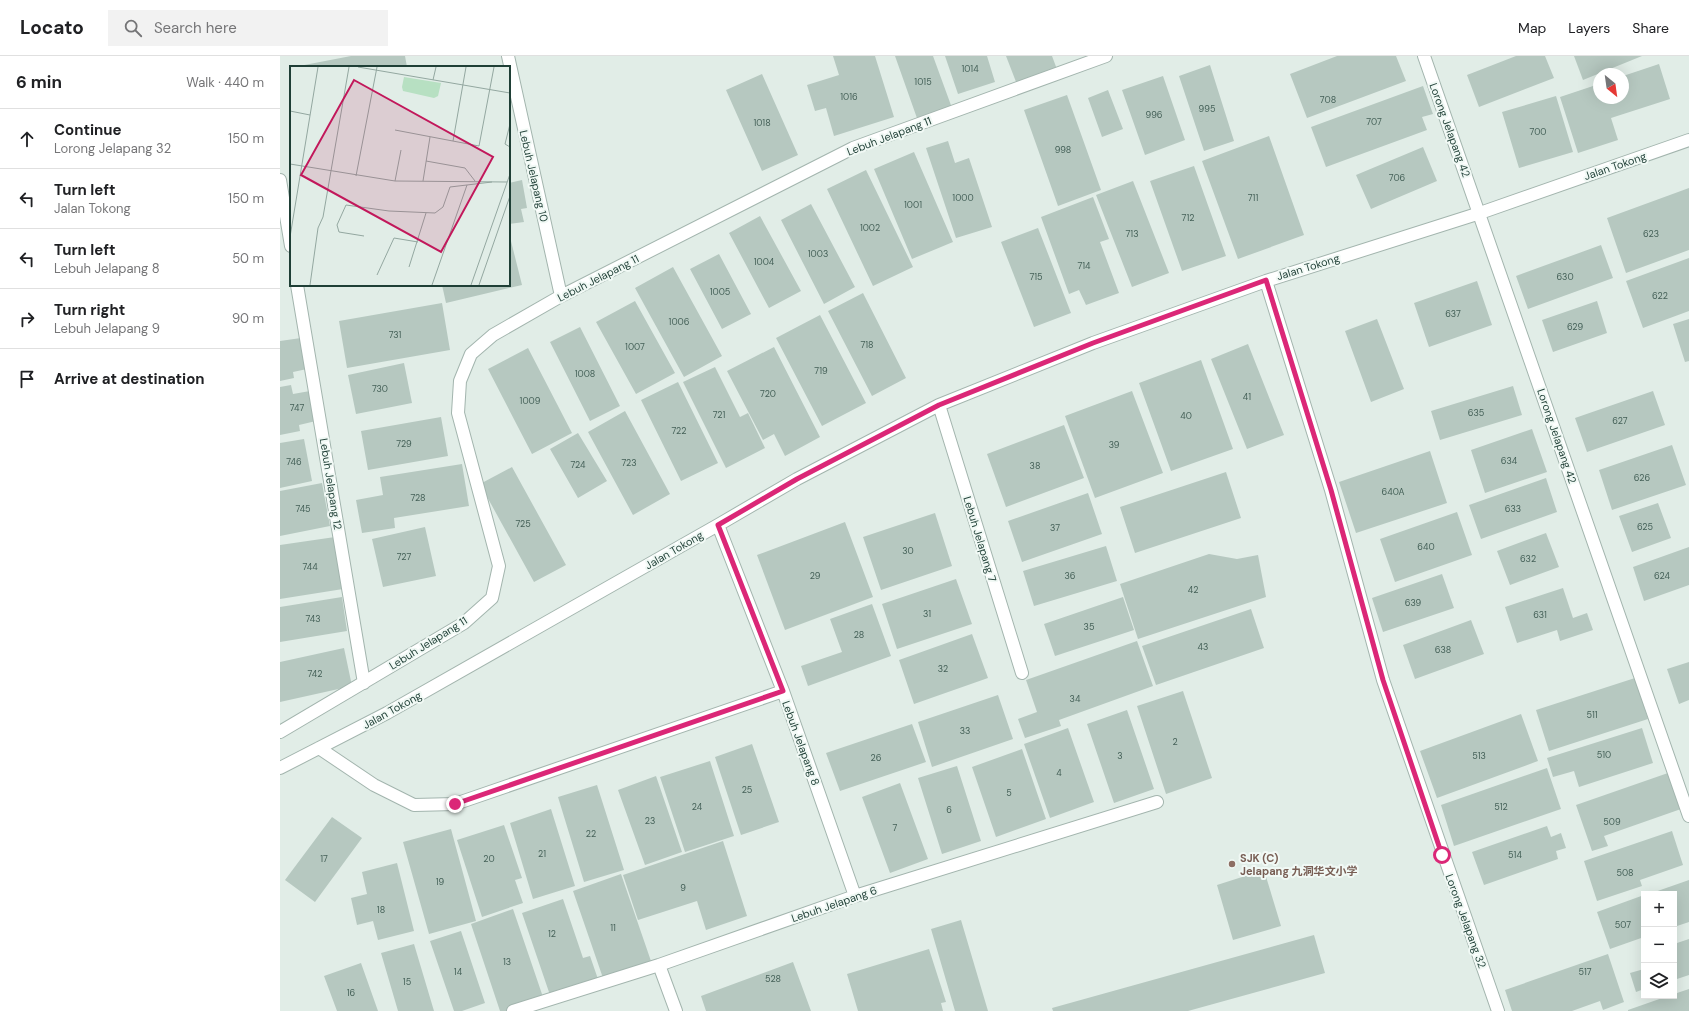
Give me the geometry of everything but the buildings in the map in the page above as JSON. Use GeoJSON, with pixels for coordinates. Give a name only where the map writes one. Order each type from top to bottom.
{"type":"FeatureCollection","features":[{"type":"Feature","properties":{"kind":"street","name":"Lebuh Jelapang 10"},"geometry":{"type":"LineString","coordinates":[[508,56],[561,296]]}},
{"type":"Feature","properties":{"kind":"street","name":"Lebuh Jelapang 11"},"geometry":{"type":"LineString","coordinates":[[280,732],[464,623],[492,598],[499,566],[458,413],[460,381],[471,354],[493,335],[561,296],[853,148],[1106,56]]}},
{"type":"Feature","properties":{"kind":"street","name":"Lorong Jelapang 42"},"geometry":{"type":"LineString","coordinates":[[1424,56],[1689,816]]}},
{"type":"Feature","properties":{"kind":"street","name":"Jalan Tokong"},"geometry":{"type":"LineString","coordinates":[[280,768],[386,714],[797,479],[939,405],[1093,343],[1266,280],[1480,213],[1689,140]]}},
{"type":"Feature","properties":{"kind":"street"},"geometry":{"type":"LineString","coordinates":[[280,180],[290,240]]}},
{"type":"Feature","properties":{"kind":"street","name":"Lorong Jelapang 32"},"geometry":{"type":"LineString","coordinates":[[1266,280],[1331,490],[1383,680],[1498,1011]]}},
{"type":"Feature","properties":{"kind":"street","name":"Lebuh Jelapang 12"},"geometry":{"type":"LineString","coordinates":[[298,286],[364,683]]}},
{"type":"Feature","properties":{"kind":"street","name":"Lebuh Jelapang 7"},"geometry":{"type":"LineString","coordinates":[[939,405],[1022,673]]}},
{"type":"Feature","properties":{"kind":"street","name":"Lebuh Jelapang 8"},"geometry":{"type":"LineString","coordinates":[[718,525],[783,691],[856,896]]}},
{"type":"Feature","properties":{"kind":"street"},"geometry":{"type":"LineString","coordinates":[[319,748],[374,785],[414,805],[455,804],[783,691]]}},
{"type":"Feature","properties":{"kind":"street","name":"Lebuh Jelapang 6"},"geometry":{"type":"LineString","coordinates":[[513,1011],[659,965],[856,896],[1157,802]]}},
{"type":"Feature","properties":{"kind":"street"},"geometry":{"type":"LineString","coordinates":[[659,965],[676,1011]]}},
{"type":"Feature","properties":{"kind":"place","name":"SJK (C) Jelapang 九洞华文小学"},"geometry":{"type":"Point","coordinates":[1232,864]}},
{"type":"Feature","properties":{"kind":"route"},"geometry":{"type":"LineString","coordinates":[[455,804],[783,691],[718,525],[797,479],[939,405],[1093,343],[1266,280],[1331,490],[1383,680],[1442,855]]}}]}
